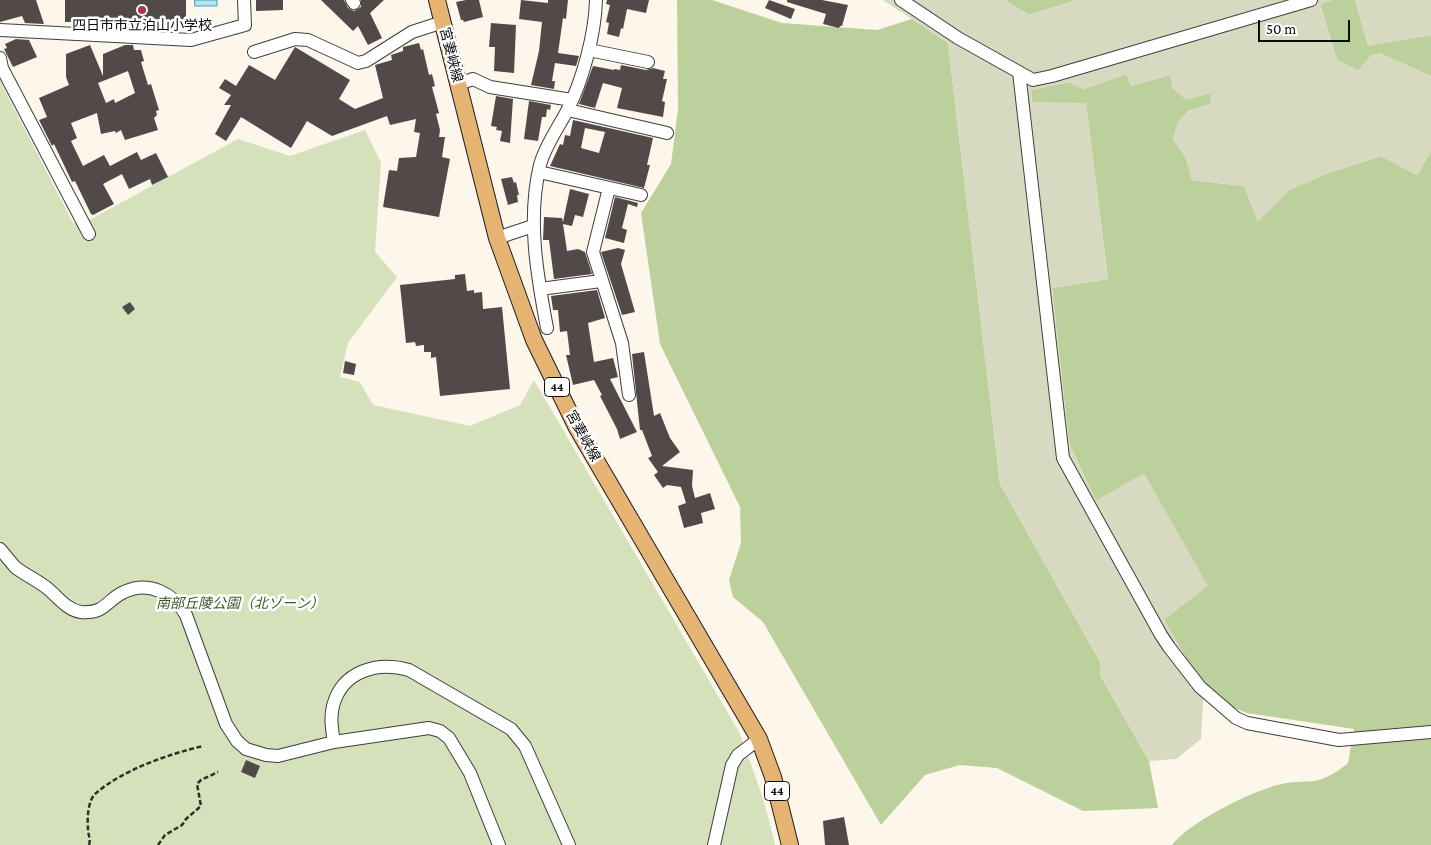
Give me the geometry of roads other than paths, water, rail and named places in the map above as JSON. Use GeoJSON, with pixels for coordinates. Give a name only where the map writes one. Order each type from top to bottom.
{"type":"FeatureCollection","features":[{"type":"Feature","properties":{"kind":"main road","name":"宮妻峡線"},"geometry":{"type":"LineString","coordinates":[[437,0],[497,238],[534,340],[577,428],[759,738],[773,777],[790,845]]}},
{"type":"Feature","properties":{"kind":"street"},"geometry":{"type":"LineString","coordinates":[[0,30],[191,40],[244,25],[244,0]]}},
{"type":"Feature","properties":{"kind":"street"},"geometry":{"type":"LineString","coordinates":[[547,328],[532,226],[534,194],[541,164],[570,105],[589,50],[596,0]]}},
{"type":"Feature","properties":{"kind":"street"},"geometry":{"type":"LineString","coordinates":[[901,0],[958,38],[1033,80],[1311,0]]}},
{"type":"Feature","properties":{"kind":"street"},"geometry":{"type":"LineString","coordinates":[[254,52],[295,39],[308,40],[358,63],[366,61],[412,32],[443,22]]}},
{"type":"Feature","properties":{"kind":"street"},"geometry":{"type":"LineString","coordinates":[[589,50],[648,62]]}},
{"type":"Feature","properties":{"kind":"street"},"geometry":{"type":"LineString","coordinates":[[1,66],[89,234]]}},
{"type":"Feature","properties":{"kind":"street"},"geometry":{"type":"LineString","coordinates":[[1018,72],[1063,458],[1161,635],[1200,687],[1236,718],[1247,723],[1338,740],[1431,732]]}},
{"type":"Feature","properties":{"kind":"street"},"geometry":{"type":"LineString","coordinates":[[458,84],[473,80],[490,87],[570,105],[667,133]]}},
{"type":"Feature","properties":{"kind":"street"},"geometry":{"type":"LineString","coordinates":[[539,172],[641,195]]}},
{"type":"Feature","properties":{"kind":"street"},"geometry":{"type":"LineString","coordinates":[[609,188],[593,252],[622,343],[629,395]]}},
{"type":"Feature","properties":{"kind":"street"},"geometry":{"type":"LineString","coordinates":[[497,238],[532,226]]}},
{"type":"Feature","properties":{"kind":"street"},"geometry":{"type":"LineString","coordinates":[[540,289],[602,281]]}},
{"type":"Feature","properties":{"kind":"street"},"geometry":{"type":"LineString","coordinates":[[0,549],[16,567],[46,587],[69,608],[77,611],[94,612],[101,610],[124,592],[138,588],[154,589],[171,596],[186,615],[226,724],[237,741],[246,749],[266,756],[278,756],[334,742],[429,728],[440,731],[449,738],[470,773],[499,845]]}},
{"type":"Feature","properties":{"kind":"street"},"geometry":{"type":"LineString","coordinates":[[334,742],[331,726],[333,708],[340,690],[347,683],[371,668],[393,666],[409,670],[511,729],[518,736],[525,746],[569,845]]}},
{"type":"Feature","properties":{"kind":"street"},"geometry":{"type":"LineString","coordinates":[[714,845],[732,765],[738,755],[759,738]]}},
{"type":"Feature","properties":{"kind":"water"},"geometry":{"type":"Polygon","coordinates":[[[195,0],[217,0],[217,6],[195,6],[195,0]]]}},
{"type":"Feature","properties":{"kind":"place","name":"四日市市立泊山小学校"},"geometry":{"type":"Point","coordinates":[142,10]}},
{"type":"Feature","properties":{"kind":"park label","name":"南部丘陵公園（北ゾーン）"},"geometry":{"type":"Point","coordinates":[240,604]}}]}
